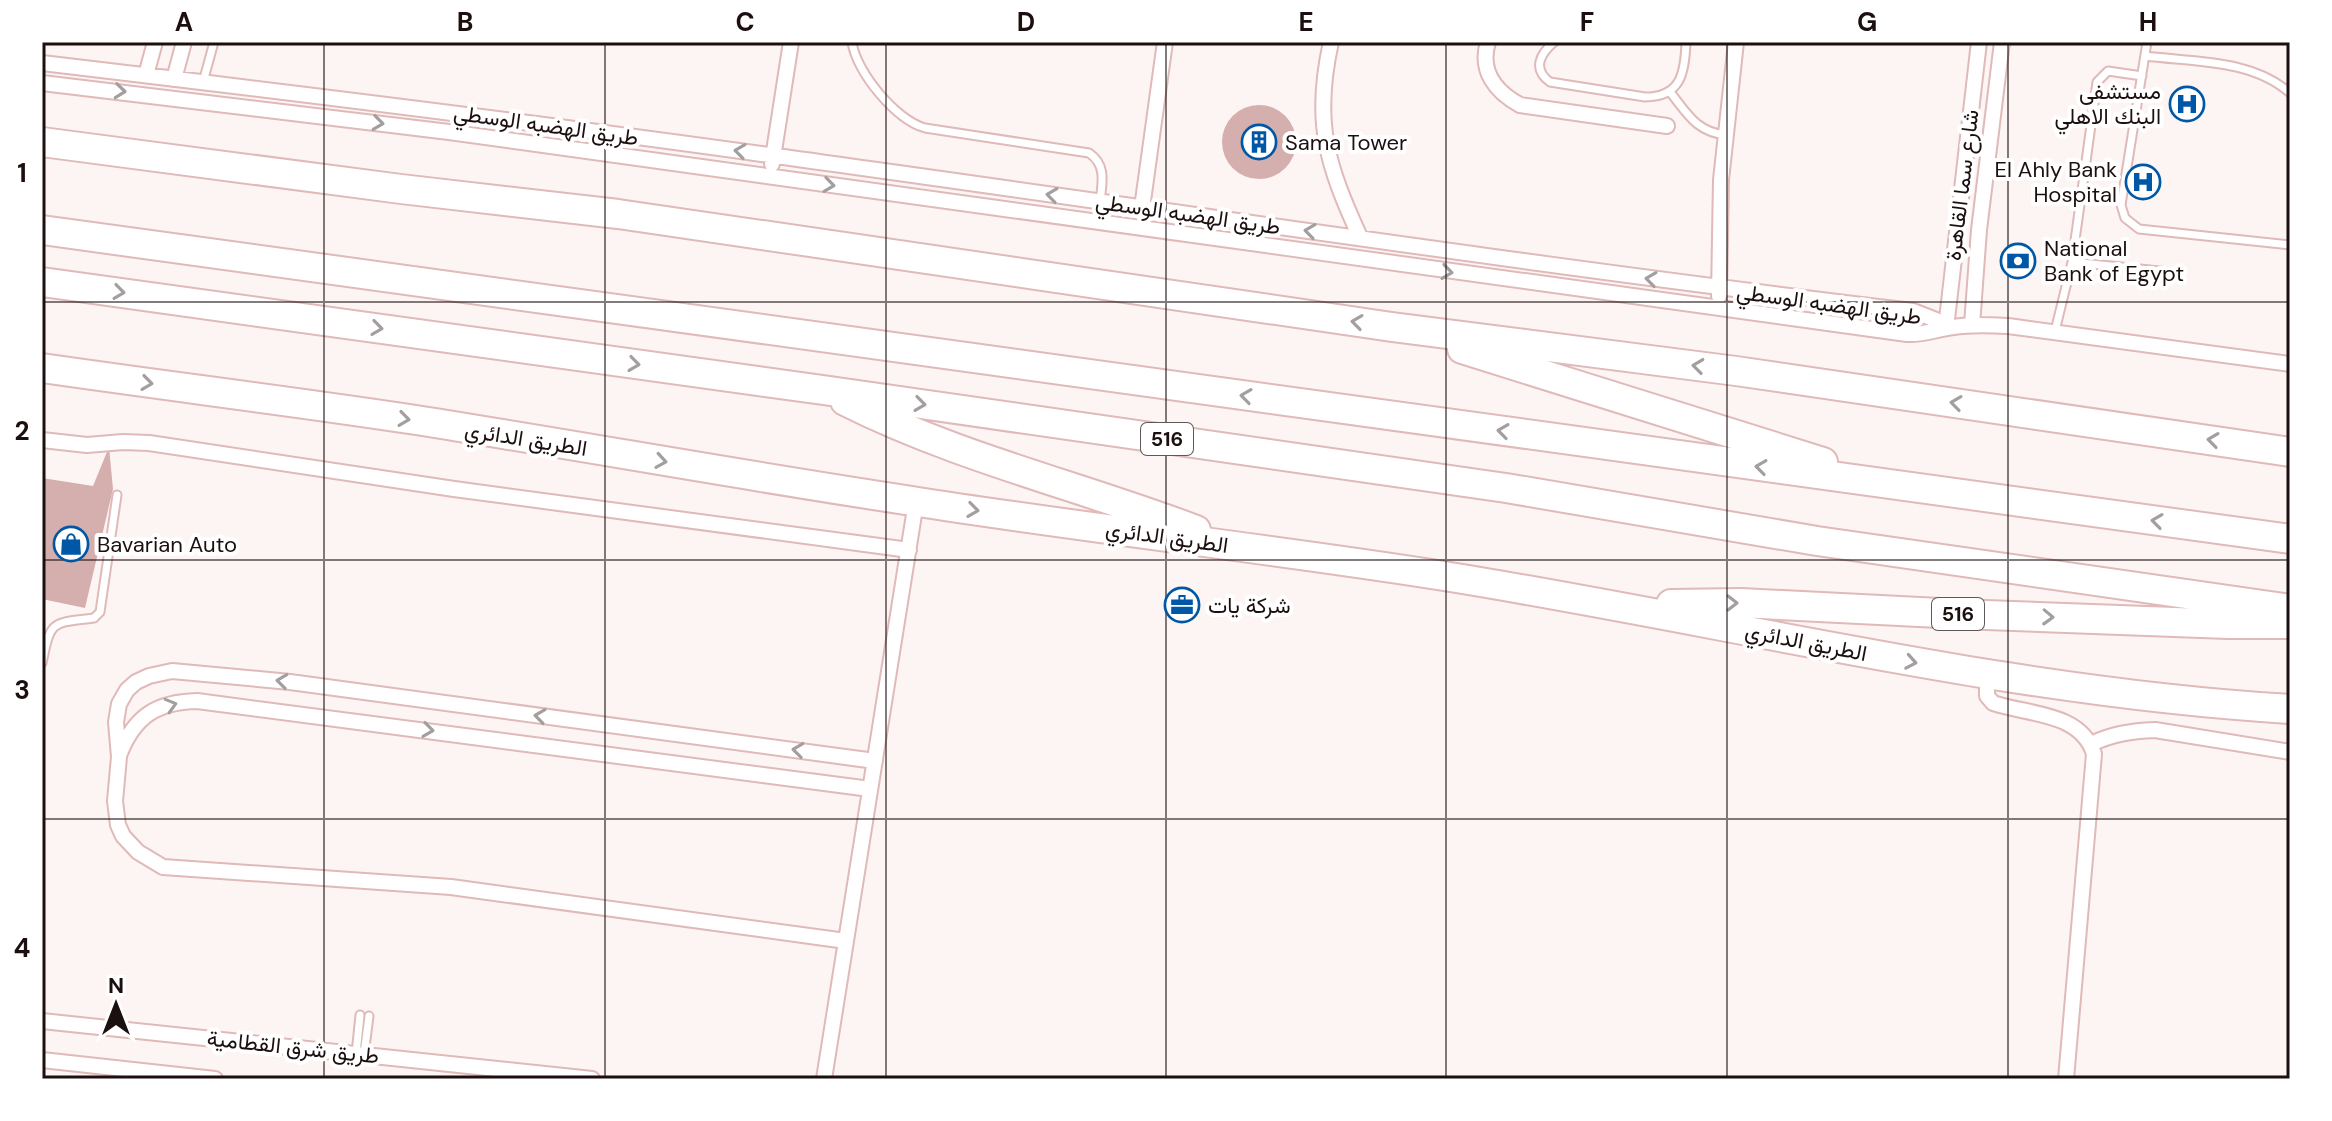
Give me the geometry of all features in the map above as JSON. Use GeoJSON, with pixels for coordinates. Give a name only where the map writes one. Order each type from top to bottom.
{"type":"FeatureCollection","features":[{"type":"Feature","properties":{"kind":"highway"},"geometry":{"type":"LineString","coordinates":[[42,142],[401,189],[602,211],[1392,327],[1736,371],[2290,452]]}},
{"type":"Feature","properties":{"kind":"highway"},"geometry":{"type":"LineString","coordinates":[[42,230],[2290,539]]}},
{"type":"Feature","properties":{"kind":"highway","name":"516"},"geometry":{"type":"LineString","coordinates":[[42,282],[1491,486],[1817,541],[2290,609]]}},
{"type":"Feature","properties":{"kind":"highway"},"geometry":{"type":"LineString","coordinates":[[1392,327],[1900,486]]}},
{"type":"Feature","properties":{"kind":"highway","name":"الطريق الدائري"},"geometry":{"type":"LineString","coordinates":[[42,368],[413,420],[916,502],[1441,576],[1626,607],[1987,675],[2202,704],[2290,709]]}},
{"type":"Feature","properties":{"kind":"highway","name":"516"},"geometry":{"type":"LineString","coordinates":[[823,390],[883,420],[940,442],[1138,508],[1245,548]]}},
{"type":"Feature","properties":{"kind":"highway","name":"516"},"geometry":{"type":"LineString","coordinates":[[1626,607],[1741,603],[2290,624]]}},
{"type":"Feature","properties":{"kind":"highway","name":"516"},"geometry":{"type":"LineString","coordinates":[[1725,626],[1931,622],[1993,615]]}},
{"type":"Feature","properties":{"kind":"street"},"geometry":{"type":"LineString","coordinates":[[146,75],[155,42]]}},
{"type":"Feature","properties":{"kind":"street"},"geometry":{"type":"LineString","coordinates":[[174,79],[184,42]]}},
{"type":"Feature","properties":{"kind":"street"},"geometry":{"type":"LineString","coordinates":[[770,177],[791,42]]}},
{"type":"Feature","properties":{"kind":"street"},"geometry":{"type":"LineString","coordinates":[[1142,208],[1165,42]]}},
{"type":"Feature","properties":{"kind":"street"},"geometry":{"type":"LineString","coordinates":[[1331,42],[1324,74],[1322,118],[1329,161],[1360,237]]}},
{"type":"Feature","properties":{"kind":"street"},"geometry":{"type":"LineString","coordinates":[[1488,42],[1485,52],[1487,69],[1494,85],[1505,97],[1520,105],[1667,126]]}},
{"type":"Feature","properties":{"kind":"street"},"geometry":{"type":"LineString","coordinates":[[1718,308],[1721,180],[1736,42]]}},
{"type":"Feature","properties":{"kind":"street","name":"شارع سما القاهرة"},"geometry":{"type":"LineString","coordinates":[[1946,328],[1979,42]]}},
{"type":"Feature","properties":{"kind":"street","name":"شارع سما القاهرة"},"geometry":{"type":"LineString","coordinates":[[1972,325],[1979,230],[2002,42]]}},
{"type":"Feature","properties":{"kind":"street","name":"طريق الهضبه الوسطي"},"geometry":{"type":"LineString","coordinates":[[42,63],[350,99],[774,155],[1719,288],[1913,311],[1936,320],[1946,328]]}},
{"type":"Feature","properties":{"kind":"street","name":"طريق الهضبه الوسطي"},"geometry":{"type":"LineString","coordinates":[[42,83],[449,132],[1907,334],[1921,335],[1946,328]]}},
{"type":"Feature","properties":{"kind":"street"},"geometry":{"type":"LineString","coordinates":[[1239,243],[1242,222]]}},
{"type":"Feature","properties":{"kind":"street"},"geometry":{"type":"LineString","coordinates":[[1957,228],[1979,230]]}},
{"type":"Feature","properties":{"kind":"street"},"geometry":{"type":"LineString","coordinates":[[1946,328],[1972,325],[2055,331],[2290,364]]}},
{"type":"Feature","properties":{"kind":"street"},"geometry":{"type":"LineString","coordinates":[[42,440],[87,445],[149,443],[454,489],[909,550]]}},
{"type":"Feature","properties":{"kind":"street"},"geometry":{"type":"LineString","coordinates":[[824,1079],[916,502]]}},
{"type":"Feature","properties":{"kind":"street"},"geometry":{"type":"LineString","coordinates":[[846,941],[451,887],[163,867],[138,852],[123,836],[118,825],[115,801],[119,757],[116,722],[119,704],[127,690],[136,682],[172,671],[230,675],[875,761]]}},
{"type":"Feature","properties":{"kind":"street"},"geometry":{"type":"LineString","coordinates":[[226,703],[230,675]]}},
{"type":"Feature","properties":{"kind":"street"},"geometry":{"type":"LineString","coordinates":[[1987,675],[1987,696],[1993,703],[2058,718],[2084,735],[2094,754],[2066,1079]]}},
{"type":"Feature","properties":{"kind":"street"},"geometry":{"type":"LineString","coordinates":[[119,757],[133,727],[156,709],[183,701],[226,703],[870,789]]}},
{"type":"Feature","properties":{"kind":"street"},"geometry":{"type":"LineString","coordinates":[[484,737],[489,709]]}},
{"type":"Feature","properties":{"kind":"street"},"geometry":{"type":"LineString","coordinates":[[2091,744],[2125,732],[2155,730],[2290,752]]}},
{"type":"Feature","properties":{"kind":"street"},"geometry":{"type":"LineString","coordinates":[[708,767],[711,739]]}},
{"type":"Feature","properties":{"kind":"street","name":"طريق شرق القطامية"},"geometry":{"type":"LineString","coordinates":[[42,1021],[592,1079]]}},
{"type":"Feature","properties":{"kind":"street"},"geometry":{"type":"LineString","coordinates":[[42,1060],[215,1079]]}},
{"type":"Feature","properties":{"kind":"lane"},"geometry":{"type":"LineString","coordinates":[[203,82],[214,42]]}},
{"type":"Feature","properties":{"kind":"lane"},"geometry":{"type":"LineString","coordinates":[[852,42],[854,55],[864,74],[912,123],[925,128],[1089,153],[1098,160],[1102,171],[1100,202]]}},
{"type":"Feature","properties":{"kind":"lane"},"geometry":{"type":"LineString","coordinates":[[1554,42],[1542,53],[1539,66],[1550,82],[1645,97],[1658,97],[1670,92],[1679,82],[1684,70],[1686,42]]}},
{"type":"Feature","properties":{"kind":"lane"},"geometry":{"type":"LineString","coordinates":[[2147,42],[2121,205],[2125,218],[2139,229],[2290,245]]}},
{"type":"Feature","properties":{"kind":"lane"},"geometry":{"type":"LineString","coordinates":[[2145,56],[2242,68],[2259,74],[2290,93]]}},
{"type":"Feature","properties":{"kind":"lane"},"geometry":{"type":"LineString","coordinates":[[2055,331],[2072,262],[2097,82],[2108,71],[2142,76]]}},
{"type":"Feature","properties":{"kind":"lane"},"geometry":{"type":"LineString","coordinates":[[1670,92],[1704,130],[1726,135]]}},
{"type":"Feature","properties":{"kind":"lane"},"geometry":{"type":"LineString","coordinates":[[2072,262],[2169,272]]}},
{"type":"Feature","properties":{"kind":"lane"},"geometry":{"type":"LineString","coordinates":[[42,663],[52,627],[60,622],[94,618],[100,612],[117,495]]}},
{"type":"Feature","properties":{"kind":"lane"},"geometry":{"type":"LineString","coordinates":[[360,1054],[364,1015]]}},
{"type":"Feature","properties":{"kind":"building","name":"Sama Tower"},"geometry":{"type":"Polygon","coordinates":[[[1252,105],[1266,105],[1280,111],[1290,121],[1296,142],[1294,156],[1280,173],[1266,179],[1252,179],[1238,173],[1228,163],[1222,149],[1222,135],[1228,121],[1238,111],[1252,105]]]}},
{"type":"Feature","properties":{"kind":"building","name":"Bavarian Auto"},"geometry":{"type":"Polygon","coordinates":[[[109,447],[113,489],[85,608],[42,599],[42,478],[93,486],[109,447]]]}},
{"type":"Feature","properties":{"kind":"place","name":"مستشفى البنك الاهلي"},"geometry":{"type":"Point","coordinates":[2187,104]}},
{"type":"Feature","properties":{"kind":"place","name":"Sama Tower"},"geometry":{"type":"Point","coordinates":[1259,142]}},
{"type":"Feature","properties":{"kind":"place","name":"El Ahly Bank Hospital"},"geometry":{"type":"Point","coordinates":[2143,182]}},
{"type":"Feature","properties":{"kind":"place","name":"National Bank of Egypt"},"geometry":{"type":"Point","coordinates":[2018,261]}},
{"type":"Feature","properties":{"kind":"place","name":"Bavarian Auto"},"geometry":{"type":"Point","coordinates":[71,544]}},
{"type":"Feature","properties":{"kind":"place","name":"شركة يات"},"geometry":{"type":"Point","coordinates":[1182,605]}}]}
